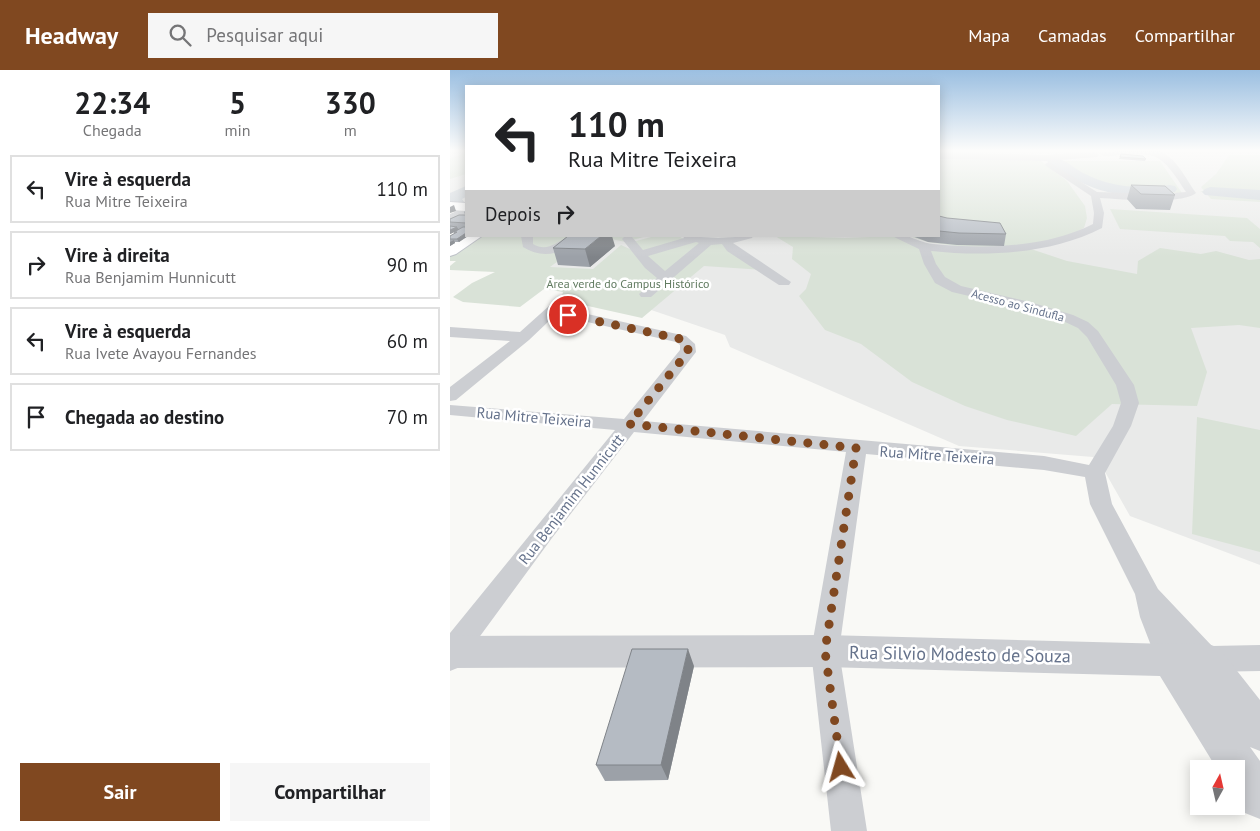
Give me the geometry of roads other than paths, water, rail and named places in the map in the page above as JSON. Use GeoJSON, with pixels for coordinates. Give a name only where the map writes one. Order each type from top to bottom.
{"type":"FeatureCollection","features":[{"type":"Feature","properties":{"kind":"main road"},"geometry":{"type":"LineString","coordinates":[[450,206],[465,209]]}},
{"type":"Feature","properties":{"kind":"main road"},"geometry":{"type":"LineString","coordinates":[[450,252],[473,237]]}},
{"type":"Feature","properties":{"kind":"street"},"geometry":{"type":"LineString","coordinates":[[1082,187],[1095,195],[1170,196],[1188,195],[1191,192],[1188,187]]}},
{"type":"Feature","properties":{"kind":"street"},"geometry":{"type":"LineString","coordinates":[[899,237],[924,247],[1011,247],[1044,244],[1079,236],[1098,226],[1099,213],[1095,195]]}},
{"type":"Feature","properties":{"kind":"street"},"geometry":{"type":"LineString","coordinates":[[450,218],[465,210]]}},
{"type":"Feature","properties":{"kind":"street"},"geometry":{"type":"LineString","coordinates":[[527,237],[527,244],[532,249],[548,251],[566,246],[574,237]]}},
{"type":"Feature","properties":{"kind":"street"},"geometry":{"type":"LineString","coordinates":[[636,237],[624,239],[641,254],[648,266],[664,277]]}},
{"type":"Feature","properties":{"kind":"street"},"geometry":{"type":"LineString","coordinates":[[641,254],[691,238],[725,241],[743,237]]}},
{"type":"Feature","properties":{"kind":"street"},"geometry":{"type":"LineString","coordinates":[[646,294],[708,241]]}},
{"type":"Feature","properties":{"kind":"street"},"geometry":{"type":"LineString","coordinates":[[725,241],[731,249],[784,282]]}},
{"type":"Feature","properties":{"kind":"street","name":"Acesso ao Sindufla"},"geometry":{"type":"LineString","coordinates":[[924,247],[930,264],[940,280],[983,296],[1025,305],[1068,318],[1093,334],[1125,385],[1130,403],[1122,426],[1095,473]]}},
{"type":"Feature","properties":{"kind":"street"},"geometry":{"type":"LineString","coordinates":[[450,396],[524,337],[559,304]]}},
{"type":"Feature","properties":{"kind":"street","name":"Rua Benjamim Hunnicutt"},"geometry":{"type":"LineString","coordinates":[[451,654],[629,424],[688,352],[689,347],[685,341],[574,316],[560,315],[544,318]]}},
{"type":"Feature","properties":{"kind":"street"},"geometry":{"type":"LineString","coordinates":[[450,332],[524,337]]}},
{"type":"Feature","properties":{"kind":"street","name":"Rua Mitre Teixeira"},"geometry":{"type":"LineString","coordinates":[[450,410],[629,424],[856,448],[1044,463],[1095,473]]}},
{"type":"Feature","properties":{"kind":"street"},"geometry":{"type":"LineString","coordinates":[[850,831],[825,651],[856,448]]}},
{"type":"Feature","properties":{"kind":"street"},"geometry":{"type":"LineString","coordinates":[[1095,473],[1101,504],[1148,594],[1188,659],[1260,798]]}},
{"type":"Feature","properties":{"kind":"street"},"geometry":{"type":"LineString","coordinates":[[1148,594],[1153,618],[1188,659],[1260,731]]}},
{"type":"Feature","properties":{"kind":"street","name":"Rua Silvio Modesto de Souza"},"geometry":{"type":"LineString","coordinates":[[451,654],[825,651],[1188,659],[1260,658]]}},
{"type":"Feature","properties":{"kind":"waterway"},"geometry":{"type":"LineString","coordinates":[[1103,187],[1137,192],[1170,189]]}},
{"type":"Feature","properties":{"kind":"waterway"},"geometry":{"type":"LineString","coordinates":[[450,204],[456,202],[454,197],[465,192]]}},
{"type":"Feature","properties":{"kind":"waterway"},"geometry":{"type":"LineString","coordinates":[[1210,192],[1260,195]]}},
{"type":"Feature","properties":{"kind":"park label","name":"Área verde do Campus Histórico"},"geometry":{"type":"Point","coordinates":[628,283]}}]}
